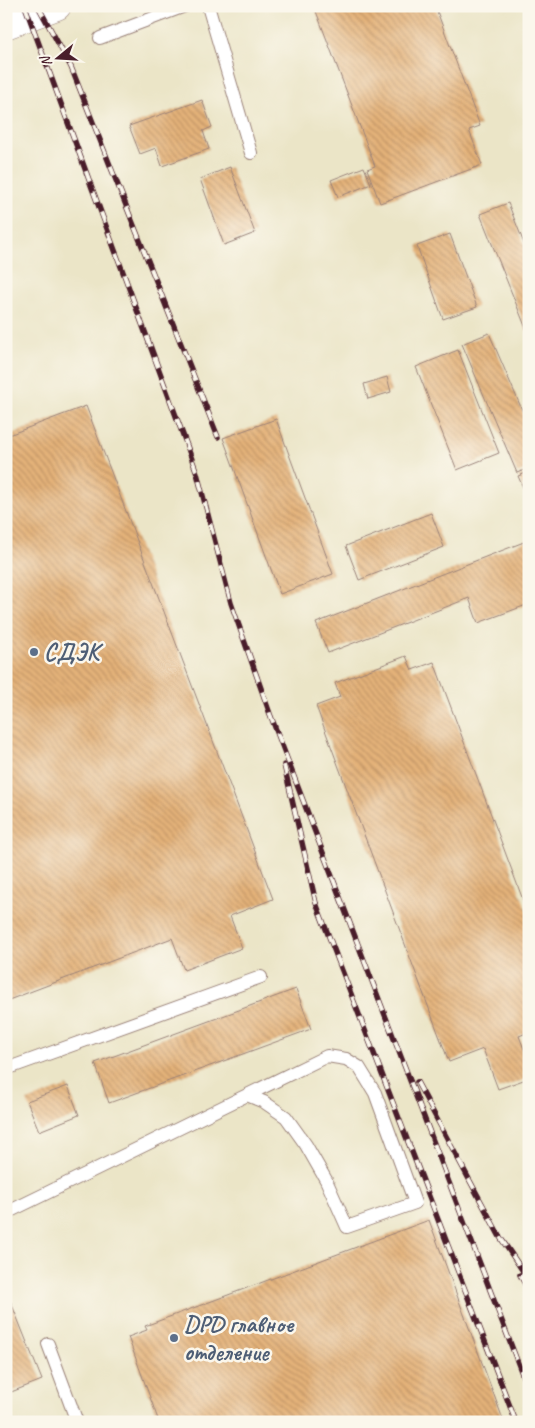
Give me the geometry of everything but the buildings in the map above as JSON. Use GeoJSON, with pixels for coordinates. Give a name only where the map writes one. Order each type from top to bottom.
{"type":"FeatureCollection","features":[{"type":"Feature","properties":{"kind":"street"},"geometry":{"type":"LineString","coordinates":[[6,25],[57,6]]}},
{"type":"Feature","properties":{"kind":"lane"},"geometry":{"type":"LineString","coordinates":[[100,38],[185,6]]}},
{"type":"Feature","properties":{"kind":"lane"},"geometry":{"type":"LineString","coordinates":[[208,6],[251,153]]}},
{"type":"Feature","properties":{"kind":"lane"},"geometry":{"type":"LineString","coordinates":[[6,1069],[261,977]]}},
{"type":"Feature","properties":{"kind":"lane"},"geometry":{"type":"LineString","coordinates":[[6,1213],[247,1095],[327,1056],[346,1059],[360,1067],[375,1092],[414,1203],[348,1227],[326,1180],[306,1145],[286,1116],[264,1102],[247,1095]]}},
{"type":"Feature","properties":{"kind":"lane"},"geometry":{"type":"LineString","coordinates":[[48,1344],[77,1422]]}},
{"type":"Feature","properties":{"kind":"railway"},"geometry":{"type":"LineString","coordinates":[[25,6],[197,473],[231,603],[270,714],[529,1392]]}},
{"type":"Feature","properties":{"kind":"railway"},"geometry":{"type":"LineString","coordinates":[[38,6],[71,67],[218,437]]}},
{"type":"Feature","properties":{"kind":"railway"},"geometry":{"type":"LineString","coordinates":[[284,765],[316,903],[516,1422]]}},
{"type":"Feature","properties":{"kind":"railway"},"geometry":{"type":"LineString","coordinates":[[417,1082],[500,1237],[529,1280]]}},
{"type":"Feature","properties":{"kind":"railway"},"geometry":{"type":"LineString","coordinates":[[520,1275],[529,1291]]}},
{"type":"Feature","properties":{"kind":"place","name":"СДЭК"},"geometry":{"type":"Point","coordinates":[34,652]}},
{"type":"Feature","properties":{"kind":"place","name":"DPD главное отделение"},"geometry":{"type":"Point","coordinates":[174,1338]}}]}
